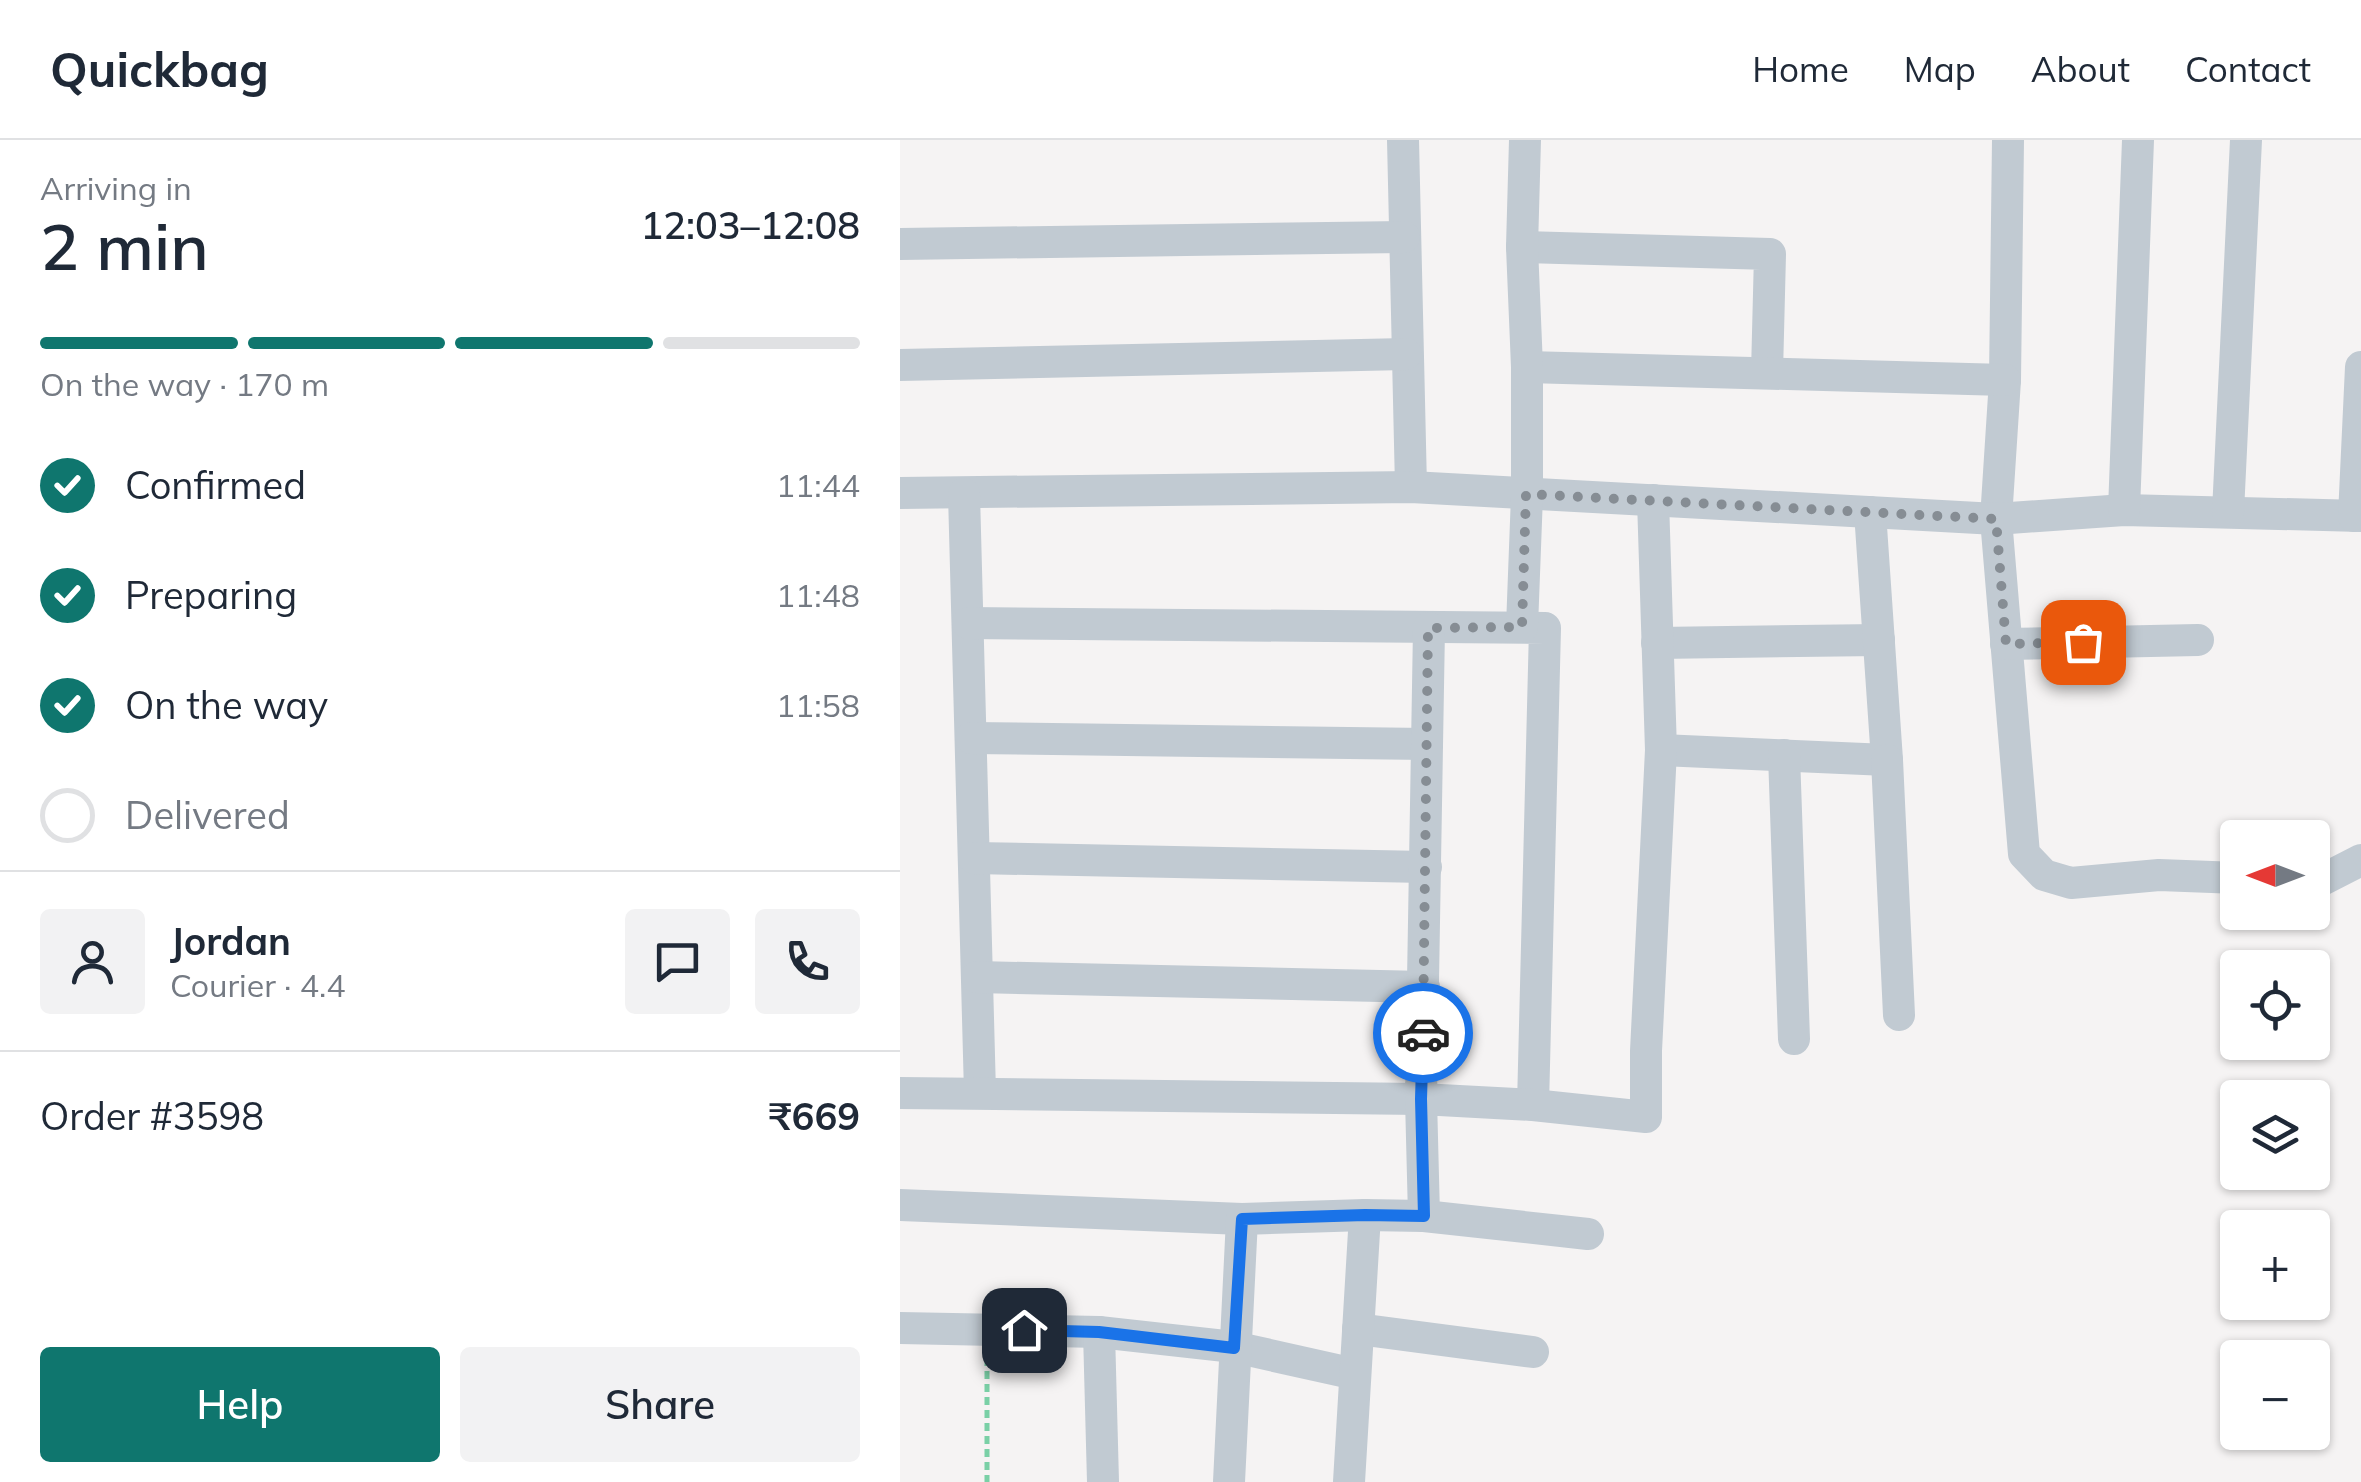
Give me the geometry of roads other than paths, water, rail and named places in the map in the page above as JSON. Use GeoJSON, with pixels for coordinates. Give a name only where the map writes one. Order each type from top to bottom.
{"type":"FeatureCollection","features":[{"type":"Feature","properties":{"kind":"street"},"geometry":{"type":"LineString","coordinates":[[1403,140],[1411,486]]}},
{"type":"Feature","properties":{"kind":"street"},"geometry":{"type":"LineString","coordinates":[[1522,627],[1528,366],[1522,247],[1525,140]]}},
{"type":"Feature","properties":{"kind":"street"},"geometry":{"type":"LineString","coordinates":[[2008,140],[2005,380],[1996,519],[2024,854],[2044,875],[2071,884],[2159,875],[2220,877]]}},
{"type":"Feature","properties":{"kind":"street"},"geometry":{"type":"LineString","coordinates":[[2124,510],[2138,140]]}},
{"type":"Feature","properties":{"kind":"street"},"geometry":{"type":"LineString","coordinates":[[2228,512],[2246,140]]}},
{"type":"Feature","properties":{"kind":"street"},"geometry":{"type":"LineString","coordinates":[[900,244],[1404,237]]}},
{"type":"Feature","properties":{"kind":"street"},"geometry":{"type":"LineString","coordinates":[[1522,247],[1770,254],[1767,373]]}},
{"type":"Feature","properties":{"kind":"street"},"geometry":{"type":"LineString","coordinates":[[900,365],[1406,354]]}},
{"type":"Feature","properties":{"kind":"street"},"geometry":{"type":"LineString","coordinates":[[1528,366],[2005,380]]}},
{"type":"Feature","properties":{"kind":"street"},"geometry":{"type":"LineString","coordinates":[[900,494],[1411,486],[1996,519],[2124,510],[2357,516],[2361,366]]}},
{"type":"Feature","properties":{"kind":"street"},"geometry":{"type":"LineString","coordinates":[[964,494],[980,1093]]}},
{"type":"Feature","properties":{"kind":"street"},"geometry":{"type":"LineString","coordinates":[[900,1093],[1421,1099],[1646,1116],[1661,750],[1653,500]]}},
{"type":"Feature","properties":{"kind":"street"},"geometry":{"type":"LineString","coordinates":[[1870,512],[1899,1015]]}},
{"type":"Feature","properties":{"kind":"street"},"geometry":{"type":"LineString","coordinates":[[968,623],[1545,628],[1533,1106]]}},
{"type":"Feature","properties":{"kind":"street"},"geometry":{"type":"LineString","coordinates":[[1424,1216],[1421,1099],[1428,628]]}},
{"type":"Feature","properties":{"kind":"street"},"geometry":{"type":"LineString","coordinates":[[1657,643],[1879,640]]}},
{"type":"Feature","properties":{"kind":"street"},"geometry":{"type":"LineString","coordinates":[[2006,644],[2198,640]]}},
{"type":"Feature","properties":{"kind":"street"},"geometry":{"type":"LineString","coordinates":[[971,738],[1427,744]]}},
{"type":"Feature","properties":{"kind":"street"},"geometry":{"type":"LineString","coordinates":[[1661,750],[1887,760]]}},
{"type":"Feature","properties":{"kind":"street"},"geometry":{"type":"LineString","coordinates":[[1784,755],[1794,1039]]}},
{"type":"Feature","properties":{"kind":"street"},"geometry":{"type":"LineString","coordinates":[[974,858],[1426,867]]}},
{"type":"Feature","properties":{"kind":"street"},"geometry":{"type":"LineString","coordinates":[[2330,876],[2361,860]]}},
{"type":"Feature","properties":{"kind":"street"},"geometry":{"type":"LineString","coordinates":[[977,978],[1424,987]]}},
{"type":"Feature","properties":{"kind":"street"},"geometry":{"type":"LineString","coordinates":[[900,1204],[1242,1219],[1424,1216],[1588,1234]]}},
{"type":"Feature","properties":{"kind":"street"},"geometry":{"type":"LineString","coordinates":[[1349,1482],[1365,1215]]}},
{"type":"Feature","properties":{"kind":"street"},"geometry":{"type":"LineString","coordinates":[[1229,1482],[1242,1219]]}},
{"type":"Feature","properties":{"kind":"street"},"geometry":{"type":"LineString","coordinates":[[900,1328],[1099,1332],[1234,1348],[1356,1374]]}},
{"type":"Feature","properties":{"kind":"street"},"geometry":{"type":"LineString","coordinates":[[1358,1329],[1532,1352]]}},
{"type":"Feature","properties":{"kind":"street"},"geometry":{"type":"LineString","coordinates":[[1099,1332],[1103,1482]]}}]}
